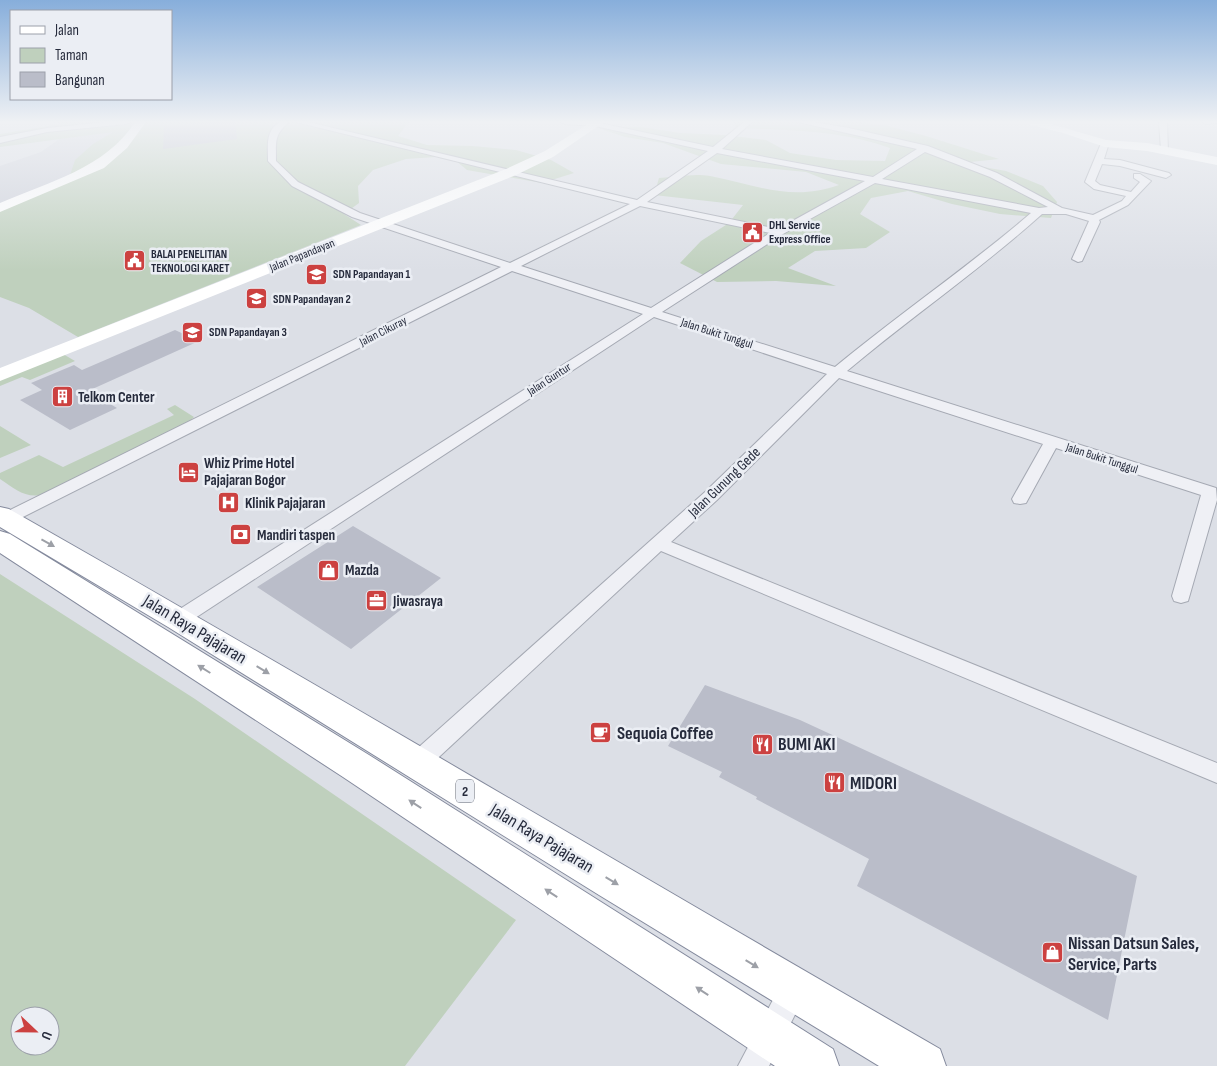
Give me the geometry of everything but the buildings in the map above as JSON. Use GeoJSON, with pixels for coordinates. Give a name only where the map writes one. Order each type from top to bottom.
{"type":"FeatureCollection","features":[{"type":"Feature","properties":{"kind":"highway","name":"Jalan Raya Pajajaran"},"geometry":{"type":"LineString","coordinates":[[1,524],[179,619],[418,762],[613,882],[924,1066]]}},
{"type":"Feature","properties":{"kind":"highway","name":"Jalan Raya Pajajaran"},"geometry":{"type":"LineString","coordinates":[[1,524],[356,766],[761,1051],[816,1066]]}},
{"type":"Feature","properties":{"kind":"street"},"geometry":{"type":"LineString","coordinates":[[0,208],[83,172]]}},
{"type":"Feature","properties":{"kind":"street","name":"Jalan Bukit Tunggul"},"geometry":{"type":"LineString","coordinates":[[281,172],[295,184],[327,202],[381,224],[1052,442],[1215,491]]}},
{"type":"Feature","properties":{"kind":"street"},"geometry":{"type":"LineString","coordinates":[[510,172],[639,203],[779,232]]}},
{"type":"Feature","properties":{"kind":"street","name":"Jalan Papandayan"},"geometry":{"type":"LineString","coordinates":[[0,375],[510,172]]}},
{"type":"Feature","properties":{"kind":"street","name":"Jalan Cikuray"},"geometry":{"type":"LineString","coordinates":[[1,524],[639,203],[684,172]]}},
{"type":"Feature","properties":{"kind":"street"},"geometry":{"type":"LineString","coordinates":[[830,172],[1039,211],[1058,209]]}},
{"type":"Feature","properties":{"kind":"street","name":"Jalan Guntur"},"geometry":{"type":"LineString","coordinates":[[179,619],[652,312],[779,232],[887,172]]}},
{"type":"Feature","properties":{"kind":"street"},"geometry":{"type":"LineString","coordinates":[[986,172],[1040,198],[1058,209],[1093,218],[1125,203],[1146,181],[1137,176]]}},
{"type":"Feature","properties":{"kind":"street"},"geometry":{"type":"LineString","coordinates":[[1095,172],[1090,183],[1097,187],[1133,194]]}},
{"type":"Feature","properties":{"kind":"street"},"geometry":{"type":"LineString","coordinates":[[1156,172],[1166,174]]}},
{"type":"Feature","properties":{"kind":"street","name":"Jalan Gunung Gede"},"geometry":{"type":"LineString","coordinates":[[418,762],[711,496],[837,372],[893,326],[996,249],[1039,211]]}},
{"type":"Feature","properties":{"kind":"street"},"geometry":{"type":"LineString","coordinates":[[1078,259],[1095,222],[1093,218]]}},
{"type":"Feature","properties":{"kind":"street"},"geometry":{"type":"LineString","coordinates":[[1012,428],[1048,432],[1215,491],[1182,596]]}},
{"type":"Feature","properties":{"kind":"street"},"geometry":{"type":"LineString","coordinates":[[1020,499],[1052,442]]}},
{"type":"Feature","properties":{"kind":"street"},"geometry":{"type":"LineString","coordinates":[[657,543],[1217,773]]}},
{"type":"Feature","properties":{"kind":"street"},"geometry":{"type":"LineString","coordinates":[[761,1051],[794,989]]}},
{"type":"Feature","properties":{"kind":"shaded area"},"geometry":{"type":"Polygon","coordinates":[[[0,172],[76,172],[0,209],[0,172]]]}},
{"type":"Feature","properties":{"kind":"green space","name":"BALAI PENELITIAN TEKNOLOGI KARET"},"geometry":{"type":"Polygon","coordinates":[[[71,172],[371,172],[358,186],[359,203],[344,214],[361,225],[78,337],[29,308],[0,297],[0,207],[70,175],[71,172]]]}},
{"type":"Feature","properties":{"kind":"green space","name":"BALAI PENELITIAN TEKNOLOGI KARET"},"geometry":{"type":"Polygon","coordinates":[[[477,172],[574,173],[542,183],[477,172]]]}},
{"type":"Feature","properties":{"kind":"green space"},"geometry":{"type":"Polygon","coordinates":[[[803,172],[1008,172],[1043,186],[1057,202],[1051,218],[1000,214],[952,204],[908,191],[871,198],[860,214],[890,232],[866,248],[815,251],[788,268],[836,286],[776,281],[717,282],[680,263],[701,241],[729,223],[743,205],[654,195],[659,178],[704,175],[790,192],[822,190],[839,185],[803,172]]]}},
{"type":"Feature","properties":{"kind":"green space"},"geometry":{"type":"Polygon","coordinates":[[[63,354],[75,361],[30,380],[22,377],[0,386],[0,379],[63,354]]]}},
{"type":"Feature","properties":{"kind":"green space"},"geometry":{"type":"Polygon","coordinates":[[[175,405],[194,417],[188,423],[41,495],[24,494],[0,479],[0,473],[39,455],[63,467],[174,415],[167,409],[175,405]]]}},
{"type":"Feature","properties":{"kind":"green space"},"geometry":{"type":"Polygon","coordinates":[[[0,426],[31,445],[0,458],[0,426]]]}},
{"type":"Feature","properties":{"kind":"green space"},"geometry":{"type":"Polygon","coordinates":[[[0,574],[195,699],[516,920],[405,1066],[0,1066],[0,574]]]}},
{"type":"Feature","properties":{"kind":"place","name":"DHL Service Express Office"},"geometry":{"type":"Point","coordinates":[753,232]}},
{"type":"Feature","properties":{"kind":"place","name":"BALAI PENELITIAN TEKNOLOGI KARET"},"geometry":{"type":"Point","coordinates":[135,261]}},
{"type":"Feature","properties":{"kind":"place","name":"SDN Papandayan 1"},"geometry":{"type":"Point","coordinates":[317,274]}},
{"type":"Feature","properties":{"kind":"place","name":"SDN Papandayan 2"},"geometry":{"type":"Point","coordinates":[257,299]}},
{"type":"Feature","properties":{"kind":"place","name":"SDN Papandayan 3"},"geometry":{"type":"Point","coordinates":[193,332]}},
{"type":"Feature","properties":{"kind":"place","name":"Telkom Center"},"geometry":{"type":"Point","coordinates":[62,397]}},
{"type":"Feature","properties":{"kind":"place","name":"Whiz Prime Hotel Pajajaran Bogor"},"geometry":{"type":"Point","coordinates":[188,472]}},
{"type":"Feature","properties":{"kind":"place","name":"Klinik Pajajaran"},"geometry":{"type":"Point","coordinates":[229,503]}},
{"type":"Feature","properties":{"kind":"place","name":"Mandiri taspen"},"geometry":{"type":"Point","coordinates":[241,535]}},
{"type":"Feature","properties":{"kind":"place","name":"Mazda"},"geometry":{"type":"Point","coordinates":[329,570]}},
{"type":"Feature","properties":{"kind":"place","name":"Jiwasraya"},"geometry":{"type":"Point","coordinates":[377,601]}},
{"type":"Feature","properties":{"kind":"place","name":"Sequoia Coffee"},"geometry":{"type":"Point","coordinates":[601,733]}},
{"type":"Feature","properties":{"kind":"place","name":"BUMI AKI"},"geometry":{"type":"Point","coordinates":[762,744]}},
{"type":"Feature","properties":{"kind":"place","name":"MIDORI"},"geometry":{"type":"Point","coordinates":[834,783]}},
{"type":"Feature","properties":{"kind":"place","name":"Nissan Datsun Sales, Service, Parts"},"geometry":{"type":"Point","coordinates":[1052,953]}}]}
